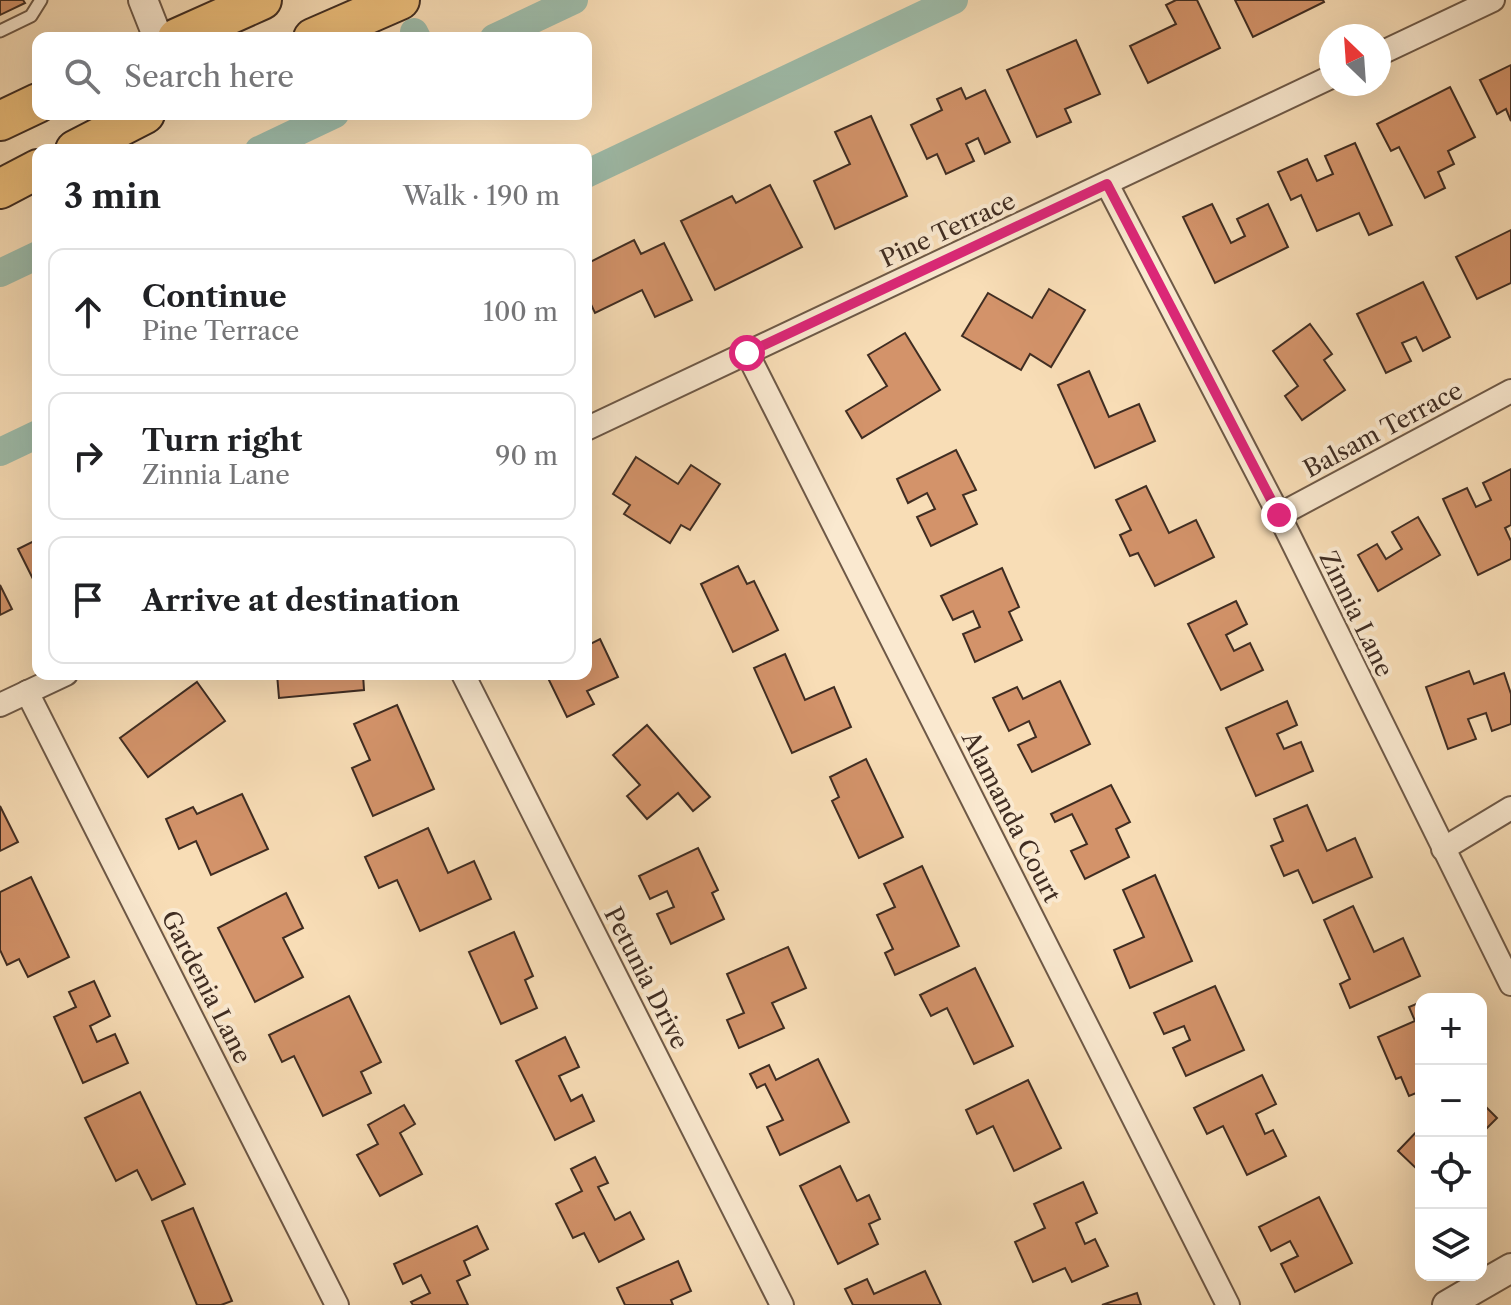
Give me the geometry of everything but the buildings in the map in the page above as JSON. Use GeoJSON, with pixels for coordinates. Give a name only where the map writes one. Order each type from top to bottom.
{"type":"FeatureCollection","features":[{"type":"Feature","properties":{"kind":"highway"},"geometry":{"type":"LineString","coordinates":[[190,32],[262,0]]}},
{"type":"Feature","properties":{"kind":"highway"},"geometry":{"type":"LineString","coordinates":[[327,32],[400,0]]}},
{"type":"Feature","properties":{"kind":"highway"},"geometry":{"type":"LineString","coordinates":[[0,121],[32,106]]}},
{"type":"Feature","properties":{"kind":"highway"},"geometry":{"type":"LineString","coordinates":[[87,144],[133,120]]}},
{"type":"Feature","properties":{"kind":"highway"},"geometry":{"type":"LineString","coordinates":[[0,189],[32,172]]}},
{"type":"Feature","properties":{"kind":"street"},"geometry":{"type":"LineString","coordinates":[[143,0],[156,32]]}},
{"type":"Feature","properties":{"kind":"street"},"geometry":{"type":"LineString","coordinates":[[1391,48],[1493,0]]}},
{"type":"Feature","properties":{"kind":"street","name":"Pine Terrace"},"geometry":{"type":"LineString","coordinates":[[592,426],[1319,83]]}},
{"type":"Feature","properties":{"kind":"street","name":"Zinnia Lane"},"geometry":{"type":"LineString","coordinates":[[1107,184],[1279,515],[1511,984]]}},
{"type":"Feature","properties":{"kind":"street","name":"Alamanda Court"},"geometry":{"type":"LineString","coordinates":[[747,353],[1228,1305]]}},
{"type":"Feature","properties":{"kind":"street","name":"Balsam Terrace"},"geometry":{"type":"LineString","coordinates":[[1279,515],[1511,391]]}},
{"type":"Feature","properties":{"kind":"street"},"geometry":{"type":"LineString","coordinates":[[0,705],[53,680]]}},
{"type":"Feature","properties":{"kind":"street","name":"Petunia Drive"},"geometry":{"type":"LineString","coordinates":[[466,680],[782,1305]]}},
{"type":"Feature","properties":{"kind":"street","name":"Gardenia Lane"},"geometry":{"type":"LineString","coordinates":[[27,692],[337,1305]]}},
{"type":"Feature","properties":{"kind":"street"},"geometry":{"type":"LineString","coordinates":[[1443,849],[1511,808]]}},
{"type":"Feature","properties":{"kind":"street"},"geometry":{"type":"LineString","coordinates":[[1447,1305],[1511,1268]]}},
{"type":"Feature","properties":{"kind":"lane"},"geometry":{"type":"LineString","coordinates":[[0,31],[31,16],[41,0]]}},
{"type":"Feature","properties":{"kind":"waterway"},"geometry":{"type":"LineString","coordinates":[[507,32],[574,0]]}},
{"type":"Feature","properties":{"kind":"waterway"},"geometry":{"type":"LineString","coordinates":[[592,171],[954,0]]}},
{"type":"Feature","properties":{"kind":"waterway"},"geometry":{"type":"LineString","coordinates":[[272,144],[322,120]]}},
{"type":"Feature","properties":{"kind":"waterway"},"geometry":{"type":"LineString","coordinates":[[0,273],[32,258]]}},
{"type":"Feature","properties":{"kind":"waterway"},"geometry":{"type":"LineString","coordinates":[[0,452],[32,437]]}},
{"type":"Feature","properties":{"kind":"route"},"geometry":{"type":"LineString","coordinates":[[747,353],[1107,184],[1279,515]]}}]}
